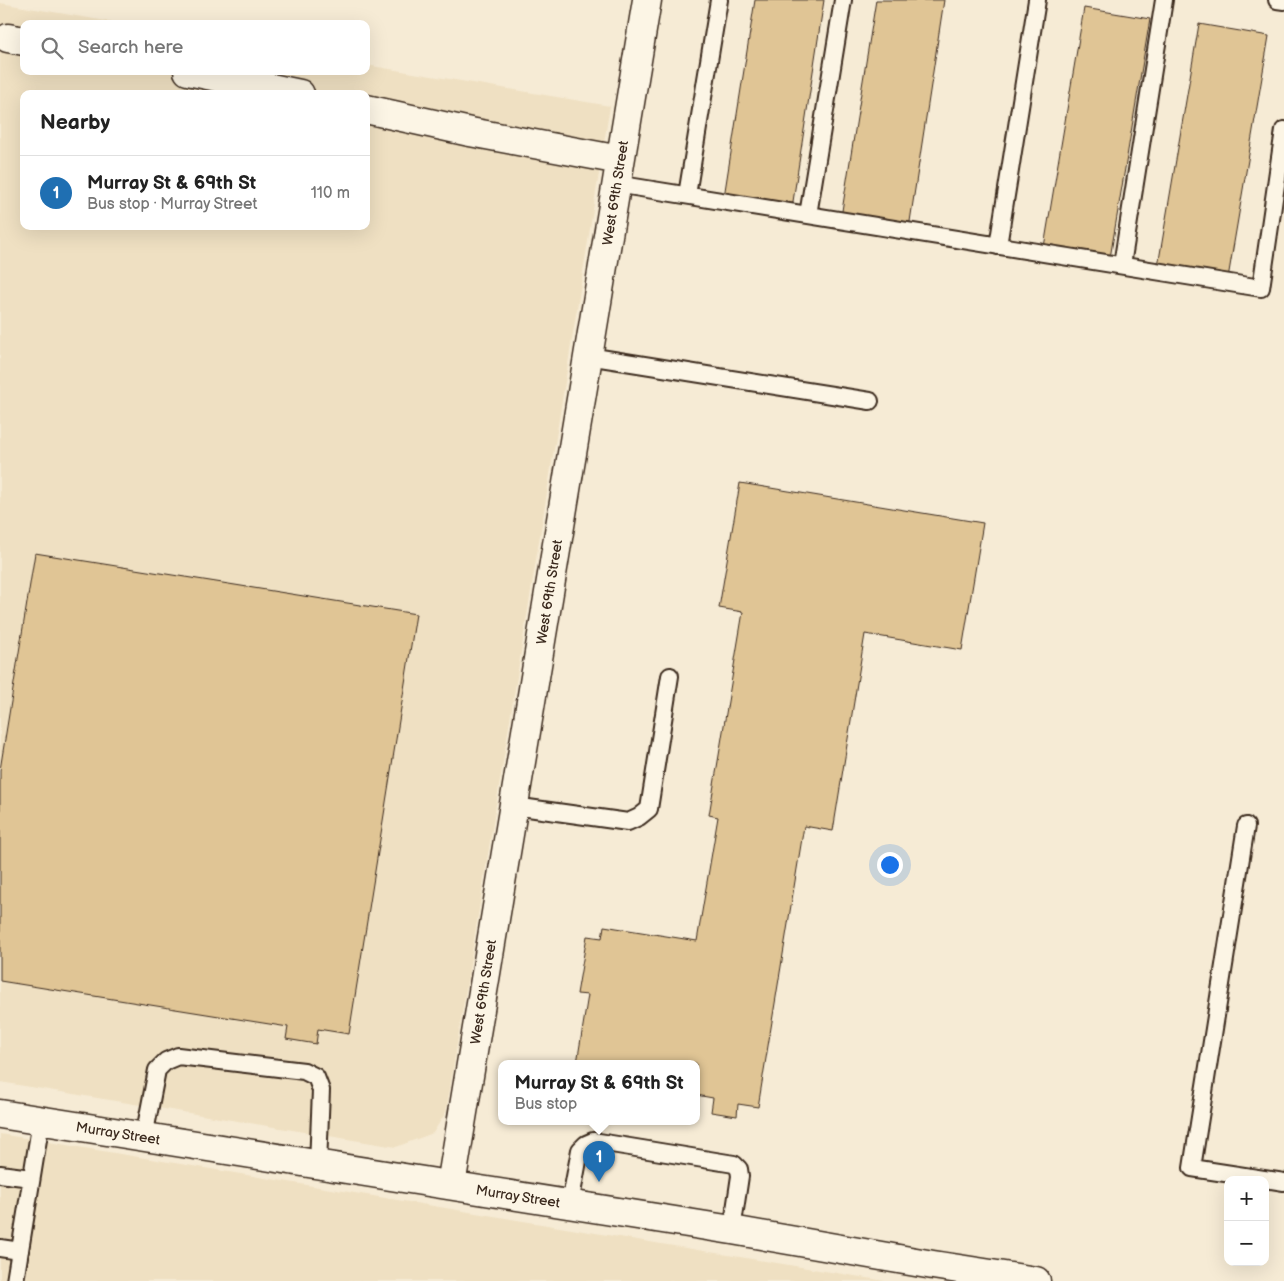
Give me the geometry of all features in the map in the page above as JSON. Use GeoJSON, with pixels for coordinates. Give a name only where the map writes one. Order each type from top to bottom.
{"type":"FeatureCollection","features":[{"type":"Feature","properties":{"kind":"street","name":"West 69th Street"},"geometry":{"type":"LineString","coordinates":[[451,1185],[647,0]]}},
{"type":"Feature","properties":{"kind":"street"},"geometry":{"type":"LineString","coordinates":[[207,75],[281,90]]}},
{"type":"Feature","properties":{"kind":"street"},"geometry":{"type":"LineString","coordinates":[[370,110],[470,132],[618,172]]}},
{"type":"Feature","properties":{"kind":"street","name":"Murray Street"},"geometry":{"type":"LineString","coordinates":[[0,1114],[732,1230],[931,1273],[1036,1281]]}},
{"type":"Feature","properties":{"kind":"lane"},"geometry":{"type":"LineString","coordinates":[[687,195],[719,0]]}},
{"type":"Feature","properties":{"kind":"lane"},"geometry":{"type":"LineString","coordinates":[[808,215],[843,0]]}},
{"type":"Feature","properties":{"kind":"lane"},"geometry":{"type":"LineString","coordinates":[[998,246],[1037,0]]}},
{"type":"Feature","properties":{"kind":"lane"},"geometry":{"type":"LineString","coordinates":[[1122,266],[1164,0]]}},
{"type":"Feature","properties":{"kind":"lane"},"geometry":{"type":"LineString","coordinates":[[1277,0],[1284,1]]}},
{"type":"Feature","properties":{"kind":"lane"},"geometry":{"type":"LineString","coordinates":[[618,172],[687,195],[1261,288],[1284,130]]}},
{"type":"Feature","properties":{"kind":"lane"},"geometry":{"type":"LineString","coordinates":[[588,356],[870,401]]}},
{"type":"Feature","properties":{"kind":"lane"},"geometry":{"type":"LineString","coordinates":[[514,806],[628,822],[639,817],[648,809],[670,676]]}},
{"type":"Feature","properties":{"kind":"lane"},"geometry":{"type":"LineString","coordinates":[[1246,826],[1192,1168],[1284,1182]]}},
{"type":"Feature","properties":{"kind":"lane"},"geometry":{"type":"LineString","coordinates":[[144,1137],[158,1070],[166,1061],[178,1056],[304,1071],[316,1077],[321,1090],[318,1165]]}},
{"type":"Feature","properties":{"kind":"lane"},"geometry":{"type":"LineString","coordinates":[[15,1281],[41,1121]]}},
{"type":"Feature","properties":{"kind":"lane"},"geometry":{"type":"LineString","coordinates":[[570,1204],[580,1150],[586,1144],[593,1141],[734,1164],[739,1169],[740,1176],[732,1230]]}},
{"type":"Feature","properties":{"kind":"lane"},"geometry":{"type":"LineString","coordinates":[[0,1174],[32,1178]]}},
{"type":"Feature","properties":{"kind":"lane"},"geometry":{"type":"LineString","coordinates":[[0,1248],[20,1251]]}},
{"type":"Feature","properties":{"kind":"shaded area"},"geometry":{"type":"Polygon","coordinates":[[[0,3],[100,20],[20,20],[20,75],[370,75],[370,66],[610,106],[446,1112],[433,1133],[396,1147],[0,1082],[0,3]]]}},
{"type":"Feature","properties":{"kind":"shaded area"},"geometry":{"type":"Polygon","coordinates":[[[0,1134],[885,1281],[0,1281],[0,1134]]]}},
{"type":"Feature","properties":{"kind":"building"},"geometry":{"type":"Polygon","coordinates":[[[755,0],[824,0],[792,208],[724,197],[755,0]]]}},
{"type":"Feature","properties":{"kind":"building"},"geometry":{"type":"Polygon","coordinates":[[[876,0],[944,0],[909,228],[841,217],[876,0]]]}},
{"type":"Feature","properties":{"kind":"building"},"geometry":{"type":"Polygon","coordinates":[[[1084,8],[1150,19],[1110,258],[1044,247],[1084,8]]]}},
{"type":"Feature","properties":{"kind":"building"},"geometry":{"type":"Polygon","coordinates":[[[1199,24],[1269,36],[1228,278],[1158,266],[1199,24]]]}},
{"type":"Feature","properties":{"kind":"building"},"geometry":{"type":"Polygon","coordinates":[[[740,483],[983,523],[962,650],[865,634],[833,831],[804,826],[758,1107],[738,1104],[737,1116],[711,1112],[713,1098],[700,1096],[700,1060],[577,1060],[588,995],[577,994],[587,936],[602,938],[604,926],[697,941],[718,817],[709,815],[743,612],[719,608],[740,483]]]}},
{"type":"Feature","properties":{"kind":"building"},"geometry":{"type":"Polygon","coordinates":[[[35,553],[416,614],[349,1034],[318,1029],[316,1044],[286,1039],[288,1027],[0,981],[0,770],[35,553]]]}},
{"type":"Feature","properties":{"kind":"place","name":"Murray St & 69th St"},"geometry":{"type":"Point","coordinates":[599,1182]}}]}
